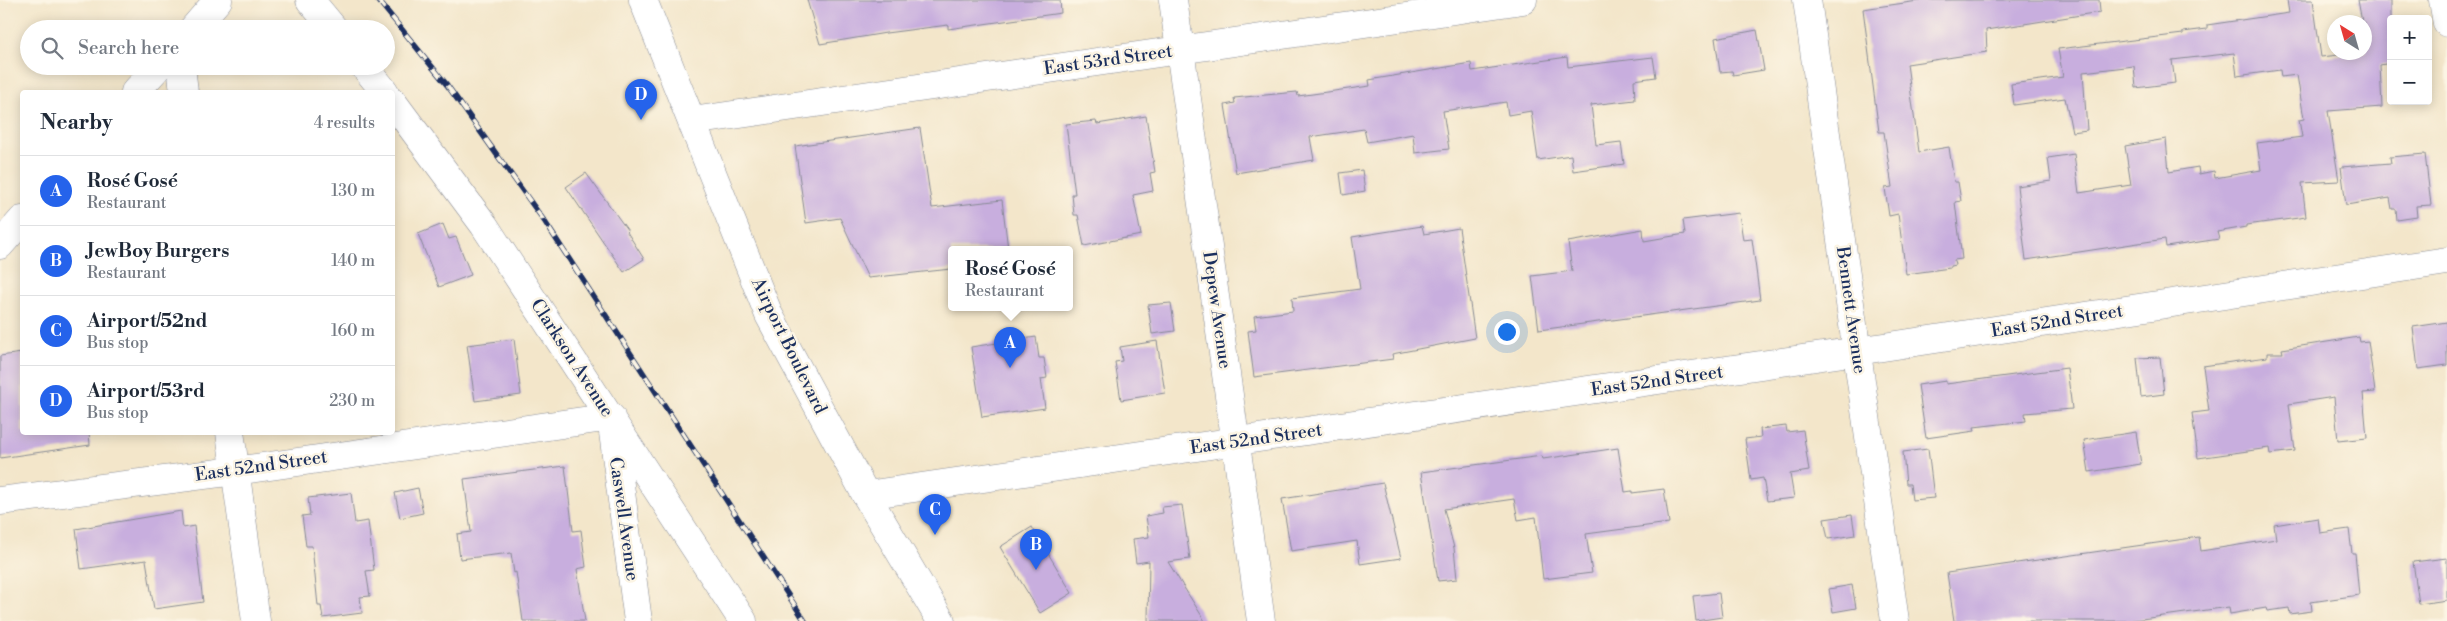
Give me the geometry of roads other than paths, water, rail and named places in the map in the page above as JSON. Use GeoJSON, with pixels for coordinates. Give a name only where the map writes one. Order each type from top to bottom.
{"type":"FeatureCollection","features":[{"type":"Feature","properties":{"kind":"street"},"geometry":{"type":"LineString","coordinates":[[201,20],[218,0]]}},
{"type":"Feature","properties":{"kind":"street"},"geometry":{"type":"LineString","coordinates":[[310,0],[327,20]]}},
{"type":"Feature","properties":{"kind":"street","name":"Airport Boulevard"},"geometry":{"type":"LineString","coordinates":[[643,0],[769,315],[866,496],[941,621]]}},
{"type":"Feature","properties":{"kind":"street","name":"Depew Avenue"},"geometry":{"type":"LineString","coordinates":[[1173,0],[1261,621]]}},
{"type":"Feature","properties":{"kind":"street","name":"East 53rd Street"},"geometry":{"type":"LineString","coordinates":[[692,121],[1523,0]]}},
{"type":"Feature","properties":{"kind":"street","name":"Bennett Avenue"},"geometry":{"type":"LineString","coordinates":[[1807,0],[1895,621]]}},
{"type":"Feature","properties":{"kind":"street"},"geometry":{"type":"LineString","coordinates":[[2443,0],[2447,23]]}},
{"type":"Feature","properties":{"kind":"street"},"geometry":{"type":"LineString","coordinates":[[137,90],[151,75]]}},
{"type":"Feature","properties":{"kind":"street"},"geometry":{"type":"LineString","coordinates":[[182,75],[184,90]]}},
{"type":"Feature","properties":{"kind":"street"},"geometry":{"type":"LineString","coordinates":[[372,75],[384,90]]}},
{"type":"Feature","properties":{"kind":"street","name":"Clarkson Avenue"},"geometry":{"type":"LineString","coordinates":[[395,105],[484,225],[743,621]]}},
{"type":"Feature","properties":{"kind":"street"},"geometry":{"type":"LineString","coordinates":[[0,245],[20,222]]}},
{"type":"Feature","properties":{"kind":"street","name":"East 52nd Street"},"geometry":{"type":"LineString","coordinates":[[866,496],[1857,352],[2447,261]]}},
{"type":"Feature","properties":{"kind":"street","name":"East 52nd Street"},"geometry":{"type":"LineString","coordinates":[[0,500],[235,471],[610,417]]}},
{"type":"Feature","properties":{"kind":"street","name":"Caswell Avenue"},"geometry":{"type":"LineString","coordinates":[[610,417],[638,621]]}},
{"type":"Feature","properties":{"kind":"street"},"geometry":{"type":"LineString","coordinates":[[230,435],[256,621]]}},
{"type":"Feature","properties":{"kind":"railway"},"geometry":{"type":"LineString","coordinates":[[378,0],[394,20]]}},
{"type":"Feature","properties":{"kind":"railway"},"geometry":{"type":"LineString","coordinates":[[395,21],[447,85],[545,222],[805,621]]}},
{"type":"Feature","properties":{"kind":"place","name":"Airport/53rd"},"geometry":{"type":"Point","coordinates":[641,120]}},
{"type":"Feature","properties":{"kind":"place","name":"Rosé Gosé"},"geometry":{"type":"Point","coordinates":[1010,368]}},
{"type":"Feature","properties":{"kind":"place","name":"Airport/52nd"},"geometry":{"type":"Point","coordinates":[935,535]}},
{"type":"Feature","properties":{"kind":"place","name":"JewBoy Burgers"},"geometry":{"type":"Point","coordinates":[1036,570]}}]}
